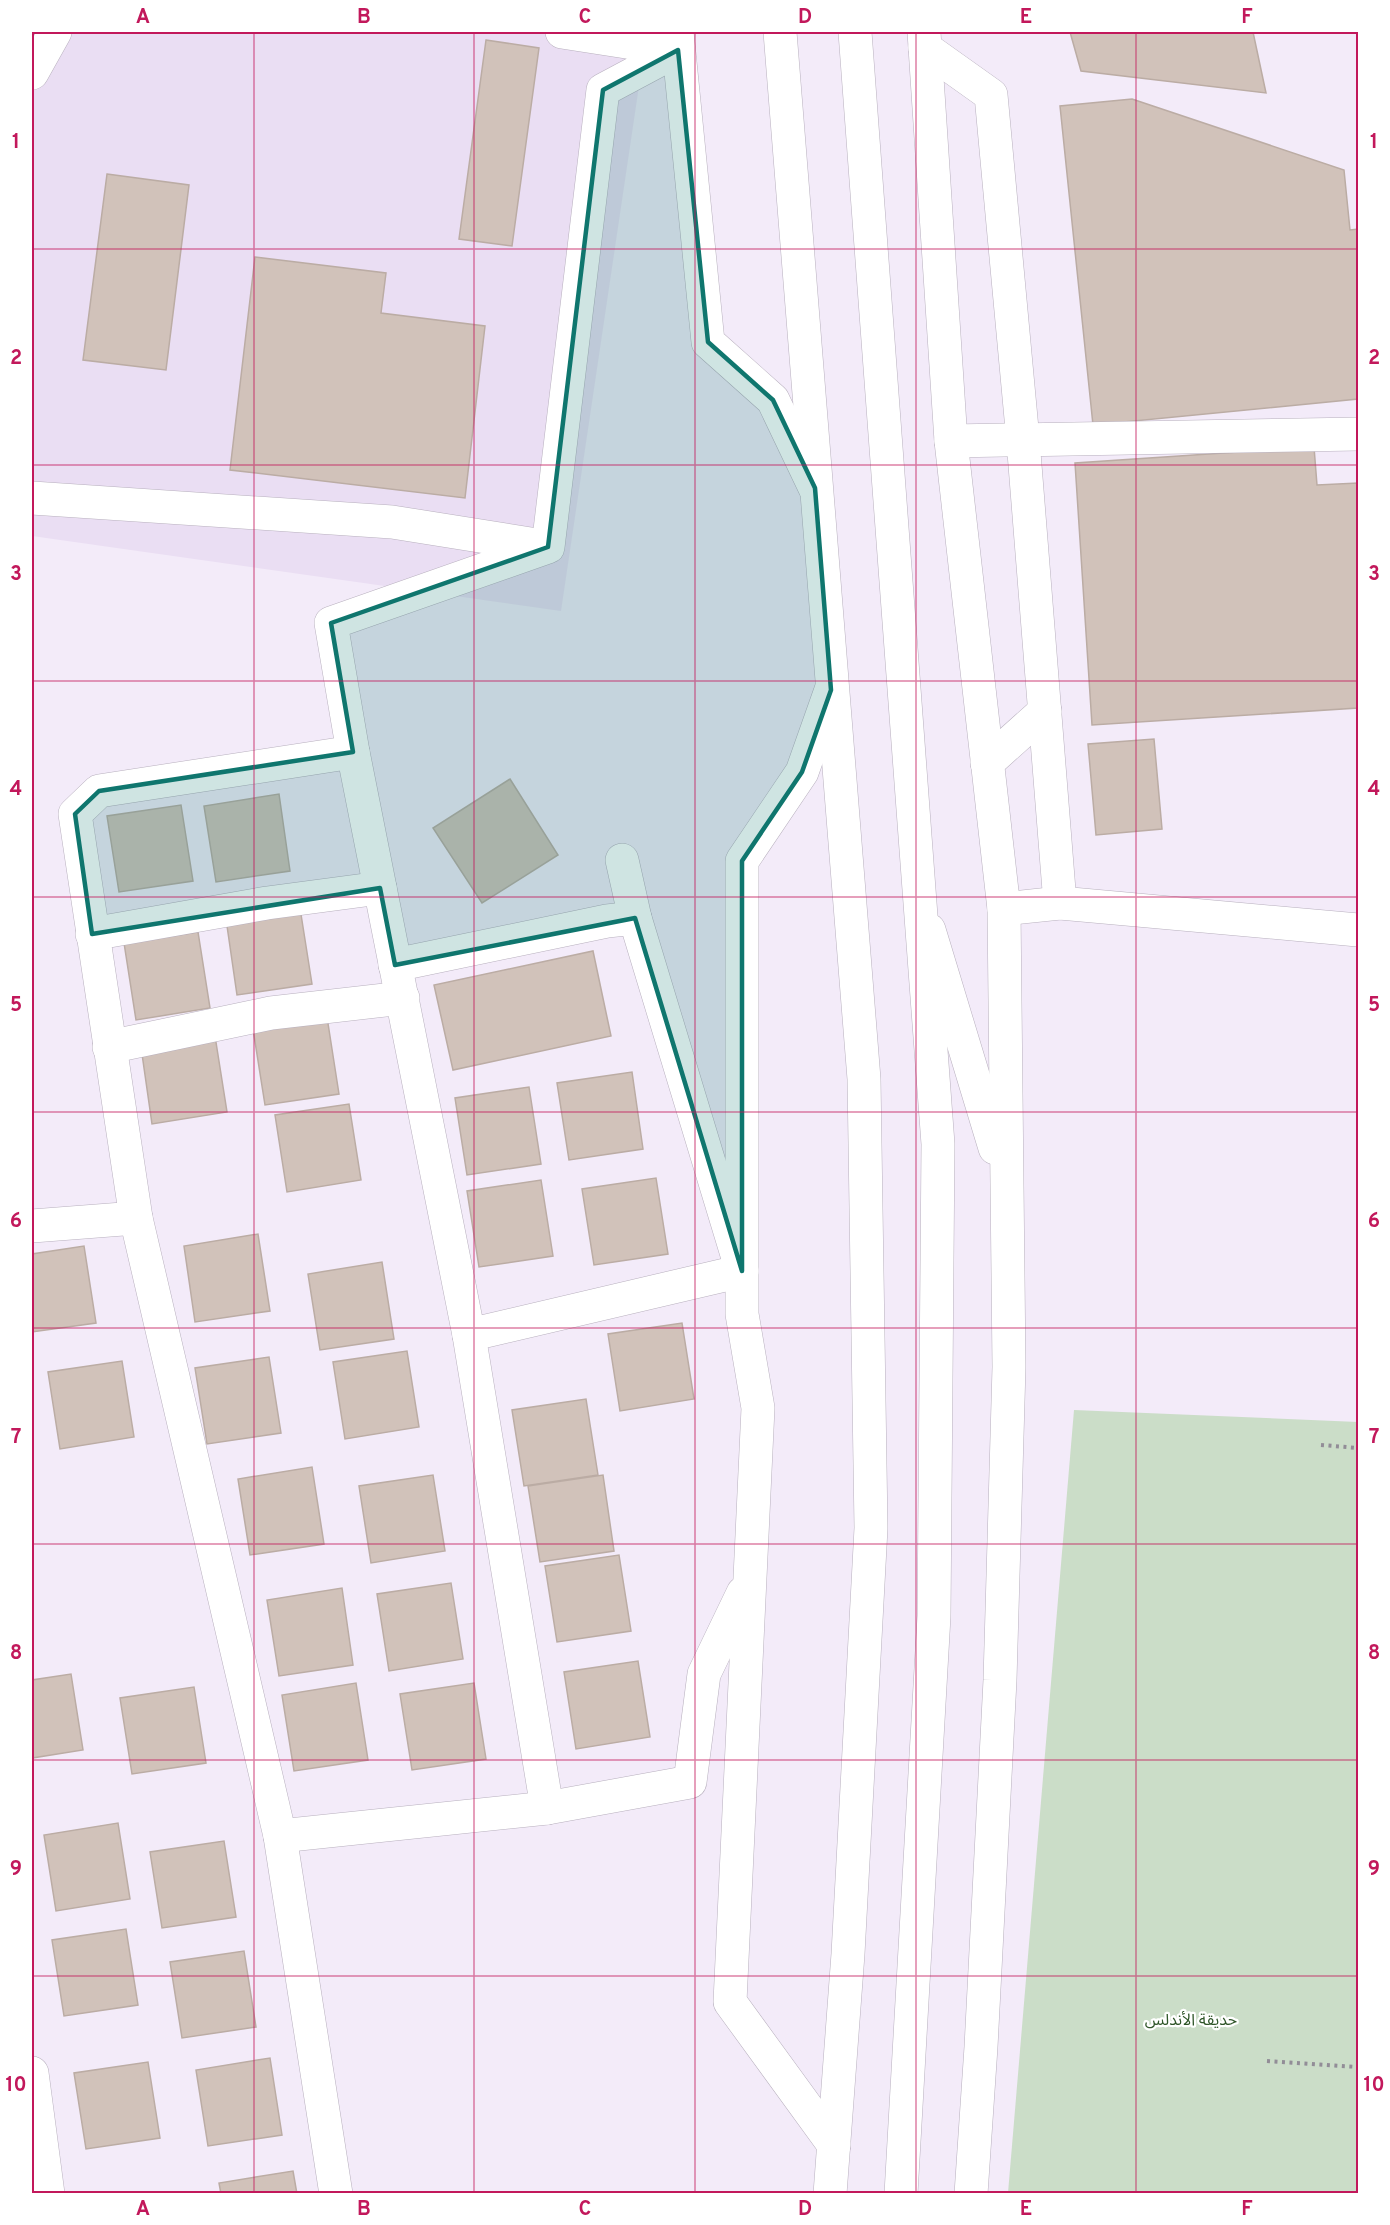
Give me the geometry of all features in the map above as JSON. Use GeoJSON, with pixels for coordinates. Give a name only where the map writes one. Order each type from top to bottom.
{"type":"FeatureCollection","features":[{"type":"Feature","properties":{"kind":"street"},"geometry":{"type":"LineString","coordinates":[[32,73],[55,32]]}},
{"type":"Feature","properties":{"kind":"street"},"geometry":{"type":"LineString","coordinates":[[562,32],[678,41]]}},
{"type":"Feature","properties":{"kind":"street"},"geometry":{"type":"LineString","coordinates":[[780,32],[864,1079],[871,1528],[848,1942],[830,2193]]}},
{"type":"Feature","properties":{"kind":"street"},"geometry":{"type":"LineString","coordinates":[[855,32],[938,1144],[934,1616],[901,2193]]}},
{"type":"Feature","properties":{"kind":"street"},"geometry":{"type":"LineString","coordinates":[[925,40],[991,95],[1023,440],[1060,903]]}},
{"type":"Feature","properties":{"kind":"street"},"geometry":{"type":"LineString","coordinates":[[925,40],[951,441],[1004,909],[1009,1367],[1000,1669],[981,2047],[971,2193]]}},
{"type":"Feature","properties":{"kind":"street"},"geometry":{"type":"LineString","coordinates":[[678,41],[708,342],[773,400],[815,488]]}},
{"type":"Feature","properties":{"kind":"street"},"geometry":{"type":"LineString","coordinates":[[548,547],[603,90],[678,41]]}},
{"type":"Feature","properties":{"kind":"street"},"geometry":{"type":"LineString","coordinates":[[951,441],[1359,434]]}},
{"type":"Feature","properties":{"kind":"street"},"geometry":{"type":"LineString","coordinates":[[32,498],[392,522],[548,547]]}},
{"type":"Feature","properties":{"kind":"street"},"geometry":{"type":"LineString","coordinates":[[548,547],[331,623],[353,752],[395,965],[404,998],[469,1335],[548,1808]]}},
{"type":"Feature","properties":{"kind":"street"},"geometry":{"type":"LineString","coordinates":[[831,690],[802,772],[742,861],[742,1314],[758,1408],[730,2002],[834,2145]]}},
{"type":"Feature","properties":{"kind":"street"},"geometry":{"type":"LineString","coordinates":[[987,763],[1045,711]]}},
{"type":"Feature","properties":{"kind":"street"},"geometry":{"type":"LineString","coordinates":[[336,2193],[280,1836],[136,1218],[75,814],[99,791],[353,752]]}},
{"type":"Feature","properties":{"kind":"street"},"geometry":{"type":"LineString","coordinates":[[622,860],[634,918],[742,1271]]}},
{"type":"Feature","properties":{"kind":"street"},"geometry":{"type":"LineString","coordinates":[[92,934],[267,903],[380,888]]}},
{"type":"Feature","properties":{"kind":"street"},"geometry":{"type":"LineString","coordinates":[[919,899],[1006,1184]]}},
{"type":"Feature","properties":{"kind":"street"},"geometry":{"type":"LineString","coordinates":[[1004,909],[1060,903],[1359,930]]}},
{"type":"Feature","properties":{"kind":"street"},"geometry":{"type":"LineString","coordinates":[[395,965],[607,921],[634,918]]}},
{"type":"Feature","properties":{"kind":"street"},"geometry":{"type":"LineString","coordinates":[[109,1047],[271,1013],[404,998]]}},
{"type":"Feature","properties":{"kind":"street"},"geometry":{"type":"LineString","coordinates":[[32,1226],[136,1218]]}},
{"type":"Feature","properties":{"kind":"street"},"geometry":{"type":"LineString","coordinates":[[469,1335],[742,1271]]}},
{"type":"Feature","properties":{"kind":"street"},"geometry":{"type":"LineString","coordinates":[[280,1836],[548,1808],[690,1782],[704,1674],[750,1579]]}},
{"type":"Feature","properties":{"kind":"street"},"geometry":{"type":"LineString","coordinates":[[32,2073],[48,2193]]}},
{"type":"Feature","properties":{"kind":"path"},"geometry":{"type":"LineString","coordinates":[[1321,1446],[1359,1448]]}},
{"type":"Feature","properties":{"kind":"path"},"geometry":{"type":"LineString","coordinates":[[1267,2061],[1359,2067]]}},
{"type":"Feature","properties":{"kind":"highlighted area"},"geometry":{"type":"Polygon","coordinates":[[[678,50],[708,342],[773,400],[815,488],[831,690],[802,772],[742,861],[742,1271],[635,918],[395,965],[380,888],[92,934],[75,814],[99,791],[353,752],[331,623],[548,547],[603,90],[678,50]]]}},
{"type":"Feature","properties":{"kind":"shaded area"},"geometry":{"type":"Polygon","coordinates":[[[32,32],[647,32],[561,611],[32,536],[32,32]]]}},
{"type":"Feature","properties":{"kind":"green space","name":"حديقة الأندلس"},"geometry":{"type":"Polygon","coordinates":[[[1074,1410],[1358,1422],[1358,2193],[1008,2193],[1074,1410]]]}},
{"type":"Feature","properties":{"kind":"building"},"geometry":{"type":"Polygon","coordinates":[[[1070,32],[1253,32],[1266,93],[1081,71],[1070,32]]]}},
{"type":"Feature","properties":{"kind":"building"},"geometry":{"type":"Polygon","coordinates":[[[486,40],[539,48],[512,246],[459,239],[486,40]]]}},
{"type":"Feature","properties":{"kind":"building"},"geometry":{"type":"Polygon","coordinates":[[[1132,99],[1344,170],[1350,230],[1358,229],[1358,399],[1093,425],[1060,106],[1132,99]]]}},
{"type":"Feature","properties":{"kind":"building"},"geometry":{"type":"Polygon","coordinates":[[[107,174],[189,185],[166,370],[83,360],[107,174]]]}},
{"type":"Feature","properties":{"kind":"building"},"geometry":{"type":"Polygon","coordinates":[[[255,257],[386,273],[381,313],[485,326],[465,498],[230,470],[255,257]]]}},
{"type":"Feature","properties":{"kind":"building"},"geometry":{"type":"Polygon","coordinates":[[[1314,447],[1317,485],[1358,483],[1358,708],[1092,725],[1075,463],[1314,447]]]}},
{"type":"Feature","properties":{"kind":"building"},"geometry":{"type":"Polygon","coordinates":[[[1154,739],[1162,829],[1096,835],[1088,744],[1154,739]]]}},
{"type":"Feature","properties":{"kind":"building"},"geometry":{"type":"Polygon","coordinates":[[[510,779],[558,855],[482,903],[433,828],[510,779]]]}},
{"type":"Feature","properties":{"kind":"building"},"geometry":{"type":"Polygon","coordinates":[[[279,794],[290,871],[216,882],[204,806],[279,794]]]}},
{"type":"Feature","properties":{"kind":"building"},"geometry":{"type":"Polygon","coordinates":[[[181,805],[193,881],[119,892],[107,816],[181,805]]]}},
{"type":"Feature","properties":{"kind":"building"},"geometry":{"type":"Polygon","coordinates":[[[300,908],[312,984],[237,995],[226,919],[300,908]]]}},
{"type":"Feature","properties":{"kind":"building"},"geometry":{"type":"Polygon","coordinates":[[[198,932],[210,1008],[136,1020],[124,943],[198,932]]]}},
{"type":"Feature","properties":{"kind":"building"},"geometry":{"type":"Polygon","coordinates":[[[593,951],[611,1036],[453,1070],[434,985],[593,951]]]}},
{"type":"Feature","properties":{"kind":"building"},"geometry":{"type":"Polygon","coordinates":[[[327,1017],[339,1094],[265,1105],[253,1029],[327,1017]]]}},
{"type":"Feature","properties":{"kind":"building"},"geometry":{"type":"Polygon","coordinates":[[[215,1036],[227,1112],[152,1124],[141,1047],[215,1036]]]}},
{"type":"Feature","properties":{"kind":"building"},"geometry":{"type":"Polygon","coordinates":[[[632,1072],[643,1149],[569,1160],[557,1083],[632,1072]]]}},
{"type":"Feature","properties":{"kind":"building"},"geometry":{"type":"Polygon","coordinates":[[[529,1087],[541,1164],[467,1175],[455,1098],[529,1087]]]}},
{"type":"Feature","properties":{"kind":"building"},"geometry":{"type":"Polygon","coordinates":[[[349,1104],[361,1180],[287,1192],[275,1115],[349,1104]]]}},
{"type":"Feature","properties":{"kind":"building"},"geometry":{"type":"Polygon","coordinates":[[[656,1178],[668,1254],[594,1265],[582,1189],[656,1178]]]}},
{"type":"Feature","properties":{"kind":"building"},"geometry":{"type":"Polygon","coordinates":[[[541,1180],[553,1256],[479,1267],[467,1191],[541,1180]]]}},
{"type":"Feature","properties":{"kind":"building"},"geometry":{"type":"Polygon","coordinates":[[[258,1234],[270,1311],[195,1322],[184,1246],[258,1234]]]}},
{"type":"Feature","properties":{"kind":"building"},"geometry":{"type":"Polygon","coordinates":[[[84,1246],[96,1323],[32,1332],[32,1254],[84,1246]]]}},
{"type":"Feature","properties":{"kind":"building"},"geometry":{"type":"Polygon","coordinates":[[[382,1262],[394,1339],[320,1350],[308,1274],[382,1262]]]}},
{"type":"Feature","properties":{"kind":"building"},"geometry":{"type":"Polygon","coordinates":[[[682,1323],[694,1399],[620,1411],[608,1334],[682,1323]]]}},
{"type":"Feature","properties":{"kind":"building"},"geometry":{"type":"Polygon","coordinates":[[[407,1351],[419,1427],[345,1439],[333,1362],[407,1351]]]}},
{"type":"Feature","properties":{"kind":"building"},"geometry":{"type":"Polygon","coordinates":[[[269,1357],[281,1433],[207,1444],[195,1368],[269,1357]]]}},
{"type":"Feature","properties":{"kind":"building"},"geometry":{"type":"Polygon","coordinates":[[[122,1361],[134,1437],[60,1449],[48,1372],[122,1361]]]}},
{"type":"Feature","properties":{"kind":"building"},"geometry":{"type":"Polygon","coordinates":[[[586,1399],[598,1475],[524,1486],[512,1410],[586,1399]]]}},
{"type":"Feature","properties":{"kind":"building"},"geometry":{"type":"Polygon","coordinates":[[[312,1467],[324,1544],[250,1555],[238,1479],[312,1467]]]}},
{"type":"Feature","properties":{"kind":"building"},"geometry":{"type":"Polygon","coordinates":[[[433,1475],[445,1551],[371,1563],[359,1486],[433,1475]]]}},
{"type":"Feature","properties":{"kind":"building"},"geometry":{"type":"Polygon","coordinates":[[[603,1475],[614,1551],[540,1562],[528,1486],[603,1475]]]}},
{"type":"Feature","properties":{"kind":"building"},"geometry":{"type":"Polygon","coordinates":[[[619,1555],[631,1631],[557,1642],[545,1566],[619,1555]]]}},
{"type":"Feature","properties":{"kind":"building"},"geometry":{"type":"Polygon","coordinates":[[[451,1583],[463,1659],[389,1671],[377,1594],[451,1583]]]}},
{"type":"Feature","properties":{"kind":"building"},"geometry":{"type":"Polygon","coordinates":[[[342,1588],[353,1665],[279,1676],[267,1600],[342,1588]]]}},
{"type":"Feature","properties":{"kind":"building"},"geometry":{"type":"Polygon","coordinates":[[[638,1661],[650,1737],[576,1749],[564,1672],[638,1661]]]}},
{"type":"Feature","properties":{"kind":"building"},"geometry":{"type":"Polygon","coordinates":[[[71,1674],[83,1750],[32,1758],[32,1680],[71,1674]]]}},
{"type":"Feature","properties":{"kind":"building"},"geometry":{"type":"Polygon","coordinates":[[[356,1683],[368,1760],[294,1771],[282,1695],[356,1683]]]}},
{"type":"Feature","properties":{"kind":"building"},"geometry":{"type":"Polygon","coordinates":[[[474,1683],[486,1759],[412,1770],[400,1694],[474,1683]]]}},
{"type":"Feature","properties":{"kind":"building"},"geometry":{"type":"Polygon","coordinates":[[[194,1687],[206,1763],[132,1774],[120,1698],[194,1687]]]}},
{"type":"Feature","properties":{"kind":"building"},"geometry":{"type":"Polygon","coordinates":[[[118,1823],[130,1899],[56,1911],[44,1835],[118,1823]]]}},
{"type":"Feature","properties":{"kind":"building"},"geometry":{"type":"Polygon","coordinates":[[[224,1841],[236,1917],[162,1928],[150,1852],[224,1841]]]}},
{"type":"Feature","properties":{"kind":"building"},"geometry":{"type":"Polygon","coordinates":[[[126,1929],[138,2005],[64,2016],[52,1940],[126,1929]]]}},
{"type":"Feature","properties":{"kind":"building"},"geometry":{"type":"Polygon","coordinates":[[[244,1951],[256,2027],[182,2038],[170,1962],[244,1951]]]}},
{"type":"Feature","properties":{"kind":"building"},"geometry":{"type":"Polygon","coordinates":[[[270,2058],[282,2135],[208,2146],[196,2070],[270,2058]]]}},
{"type":"Feature","properties":{"kind":"building"},"geometry":{"type":"Polygon","coordinates":[[[148,2062],[160,2138],[86,2149],[74,2073],[148,2062]]]}},
{"type":"Feature","properties":{"kind":"building"},"geometry":{"type":"Polygon","coordinates":[[[293,2171],[297,2194],[221,2194],[219,2183],[293,2171]]]}}]}
